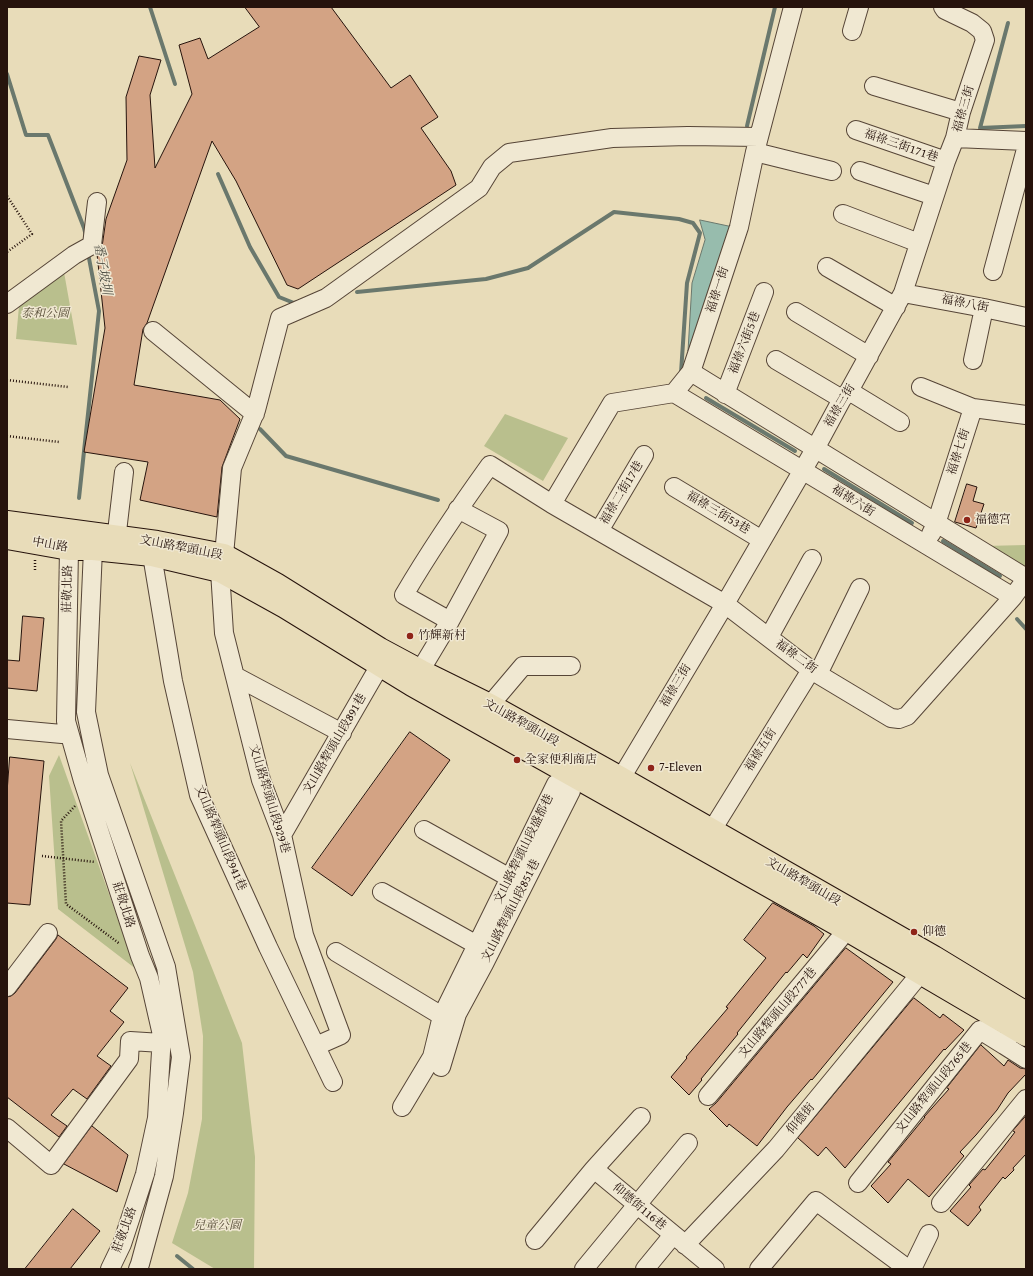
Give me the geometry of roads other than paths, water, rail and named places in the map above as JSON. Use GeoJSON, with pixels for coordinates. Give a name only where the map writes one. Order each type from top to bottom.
{"type":"FeatureCollection","features":[{"type":"Feature","properties":{"kind":"main road","name":"中山路"},"geometry":{"type":"LineString","coordinates":[[7,522],[74,540],[93,549]]}},
{"type":"Feature","properties":{"kind":"main road","name":"中山路"},"geometry":{"type":"LineString","coordinates":[[7,538],[74,540]]}},
{"type":"Feature","properties":{"kind":"main road","name":"文山路犂頭山段"},"geometry":{"type":"LineString","coordinates":[[74,540],[116,544],[157,542],[222,563],[276,584],[384,660],[616,787],[847,930],[928,965]]}},
{"type":"Feature","properties":{"kind":"main road","name":"文山路犂頭山段"},"geometry":{"type":"LineString","coordinates":[[93,549],[116,544],[152,556],[222,563]]}},
{"type":"Feature","properties":{"kind":"main road","name":"文山路犂頭山段"},"geometry":{"type":"LineString","coordinates":[[616,787],[712,830],[928,965],[1018,1030]]}},
{"type":"Feature","properties":{"kind":"street","name":"福祿一街"},"geometry":{"type":"LineString","coordinates":[[674,393],[691,372],[739,227],[757,145],[793,7]]}},
{"type":"Feature","properties":{"kind":"street"},"geometry":{"type":"LineString","coordinates":[[852,30],[859,7]]}},
{"type":"Feature","properties":{"kind":"street","name":"福祿三街"},"geometry":{"type":"LineString","coordinates":[[616,787],[803,470],[869,356],[899,300],[955,138],[961,112],[985,40],[982,30],[972,22],[945,10],[943,7]]}},
{"type":"Feature","properties":{"kind":"street"},"geometry":{"type":"LineString","coordinates":[[874,86],[961,112]]}},
{"type":"Feature","properties":{"kind":"street","name":"福祿三街171巷"},"geometry":{"type":"LineString","coordinates":[[856,130],[946,161]]}},
{"type":"Feature","properties":{"kind":"street","name":"文山路犂頭山段929巷"},"geometry":{"type":"LineString","coordinates":[[316,1046],[341,1035],[304,935],[282,835],[261,780],[224,633],[222,563],[232,468],[255,414],[280,318],[326,298],[473,193],[479,188],[492,167],[509,154],[612,138],[688,136],[757,145]]}},
{"type":"Feature","properties":{"kind":"street"},"geometry":{"type":"LineString","coordinates":[[955,138],[1026,141]]}},
{"type":"Feature","properties":{"kind":"street"},"geometry":{"type":"LineString","coordinates":[[757,145],[832,171]]}},
{"type":"Feature","properties":{"kind":"street"},"geometry":{"type":"LineString","coordinates":[[993,271],[1026,148]]}},
{"type":"Feature","properties":{"kind":"street"},"geometry":{"type":"LineString","coordinates":[[860,171],[934,196]]}},
{"type":"Feature","properties":{"kind":"street"},"geometry":{"type":"LineString","coordinates":[[7,304],[74,255],[92,245],[97,202]]}},
{"type":"Feature","properties":{"kind":"street"},"geometry":{"type":"LineString","coordinates":[[844,214],[919,243]]}},
{"type":"Feature","properties":{"kind":"street","name":"福祿八街"},"geometry":{"type":"LineString","coordinates":[[827,267],[899,300],[984,308],[1026,317]]}},
{"type":"Feature","properties":{"kind":"street","name":"福祿六街5巷"},"geometry":{"type":"LineString","coordinates":[[725,394],[764,292]]}},
{"type":"Feature","properties":{"kind":"street"},"geometry":{"type":"LineString","coordinates":[[973,360],[984,308]]}},
{"type":"Feature","properties":{"kind":"street"},"geometry":{"type":"LineString","coordinates":[[796,312],[869,356]]}},
{"type":"Feature","properties":{"kind":"street"},"geometry":{"type":"LineString","coordinates":[[153,331],[255,414]]}},
{"type":"Feature","properties":{"kind":"street"},"geometry":{"type":"LineString","coordinates":[[776,360],[900,422]]}},
{"type":"Feature","properties":{"kind":"street","name":"福祿六街"},"geometry":{"type":"LineString","coordinates":[[674,393],[1013,597],[1026,578],[691,372]]}},
{"type":"Feature","properties":{"kind":"street"},"geometry":{"type":"LineString","coordinates":[[921,387],[973,408],[1026,415]]}},
{"type":"Feature","properties":{"kind":"street"},"geometry":{"type":"LineString","coordinates":[[552,504],[612,403],[674,393]]}},
{"type":"Feature","properties":{"kind":"street","name":"福祿七街"},"geometry":{"type":"LineString","coordinates":[[925,545],[936,524],[973,408]]}},
{"type":"Feature","properties":{"kind":"street","name":"福祿二街17巷"},"geometry":{"type":"LineString","coordinates":[[599,531],[644,455]]}},
{"type":"Feature","properties":{"kind":"street","name":"福祿二街"},"geometry":{"type":"LineString","coordinates":[[458,509],[490,465],[552,504],[725,604],[814,672],[891,718],[907,716],[1013,597]]}},
{"type":"Feature","properties":{"kind":"street"},"geometry":{"type":"LineString","coordinates":[[116,544],[124,472]]}},
{"type":"Feature","properties":{"kind":"street","name":"福祿三街53巷"},"geometry":{"type":"LineString","coordinates":[[674,487],[762,540]]}},
{"type":"Feature","properties":{"kind":"street"},"geometry":{"type":"LineString","coordinates":[[416,678],[450,621],[499,531],[458,509],[430,550],[404,595],[450,621]]}},
{"type":"Feature","properties":{"kind":"street","name":"莊敬北路"},"geometry":{"type":"LineString","coordinates":[[74,540],[66,721],[83,781],[140,956],[149,978],[162,1035],[157,1118],[145,1174],[122,1244],[110,1269]]}},
{"type":"Feature","properties":{"kind":"street","name":"莊敬北路"},"geometry":{"type":"LineString","coordinates":[[93,549],[86,712],[98,775],[166,967],[181,1056],[164,1176],[142,1267]]}},
{"type":"Feature","properties":{"kind":"street","name":"文山路犂頭山段941巷"},"geometry":{"type":"LineString","coordinates":[[152,556],[173,681],[199,795],[268,947],[333,1082]]}},
{"type":"Feature","properties":{"kind":"street"},"geometry":{"type":"LineString","coordinates":[[769,637],[812,559]]}},
{"type":"Feature","properties":{"kind":"street","name":"福祿五街"},"geometry":{"type":"LineString","coordinates":[[712,830],[814,672],[860,588]]}},
{"type":"Feature","properties":{"kind":"street","name":"文山路犂頭山段891巷"},"geometry":{"type":"LineString","coordinates":[[282,835],[384,660]]}},
{"type":"Feature","properties":{"kind":"street"},"geometry":{"type":"LineString","coordinates":[[484,714],[523,666],[571,666]]}},
{"type":"Feature","properties":{"kind":"street"},"geometry":{"type":"LineString","coordinates":[[235,676],[342,733]]}},
{"type":"Feature","properties":{"kind":"street"},"geometry":{"type":"LineString","coordinates":[[7,729],[62,734]]}},
{"type":"Feature","properties":{"kind":"street","name":"文山路犂頭山段盛都巷"},"geometry":{"type":"LineString","coordinates":[[402,1107],[432,1057],[442,1016],[556,784],[577,766]]}},
{"type":"Feature","properties":{"kind":"street","name":"文山路犂頭山段851巷"},"geometry":{"type":"LineString","coordinates":[[441,1067],[457,1014],[484,964],[571,791],[577,766]]}},
{"type":"Feature","properties":{"kind":"street"},"geometry":{"type":"LineString","coordinates":[[424,830],[510,878]]}},
{"type":"Feature","properties":{"kind":"street"},"geometry":{"type":"LineString","coordinates":[[382,892],[477,945]]}},
{"type":"Feature","properties":{"kind":"street","name":"文山路犂頭山段777巷"},"geometry":{"type":"LineString","coordinates":[[708,1096],[847,930]]}},
{"type":"Feature","properties":{"kind":"street"},"geometry":{"type":"LineString","coordinates":[[7,987],[48,933]]}},
{"type":"Feature","properties":{"kind":"street"},"geometry":{"type":"LineString","coordinates":[[336,952],[442,1016]]}},
{"type":"Feature","properties":{"kind":"street","name":"仰德街"},"geometry":{"type":"LineString","coordinates":[[645,1269],[679,1240],[776,1149],[928,965]]}},
{"type":"Feature","properties":{"kind":"street","name":"文山路犂頭山段765巷"},"geometry":{"type":"LineString","coordinates":[[858,1183],[980,1030],[1018,1030]]}},
{"type":"Feature","properties":{"kind":"street"},"geometry":{"type":"LineString","coordinates":[[1018,1030],[1026,1059]]}},
{"type":"Feature","properties":{"kind":"street"},"geometry":{"type":"LineString","coordinates":[[7,1128],[51,1165],[129,1059],[130,1041],[162,1043]]}},
{"type":"Feature","properties":{"kind":"street"},"geometry":{"type":"LineString","coordinates":[[940,1203],[1026,1099]]}},
{"type":"Feature","properties":{"kind":"street"},"geometry":{"type":"LineString","coordinates":[[535,1240],[594,1169],[641,1117]]}},
{"type":"Feature","properties":{"kind":"street"},"geometry":{"type":"LineString","coordinates":[[584,1269],[688,1143]]}},
{"type":"Feature","properties":{"kind":"street","name":"仰德街116巷"},"geometry":{"type":"LineString","coordinates":[[594,1169],[679,1240]]}},
{"type":"Feature","properties":{"kind":"street"},"geometry":{"type":"LineString","coordinates":[[758,1269],[816,1201],[908,1269]]}},
{"type":"Feature","properties":{"kind":"street"},"geometry":{"type":"LineString","coordinates":[[912,1269],[929,1234]]}},
{"type":"Feature","properties":{"kind":"street"},"geometry":{"type":"LineString","coordinates":[[679,1240],[714,1269]]}},
{"type":"Feature","properties":{"kind":"waterway"},"geometry":{"type":"LineString","coordinates":[[150,7],[175,84]]}},
{"type":"Feature","properties":{"kind":"waterway"},"geometry":{"type":"LineString","coordinates":[[747,126],[775,7]]}},
{"type":"Feature","properties":{"kind":"waterway"},"geometry":{"type":"LineString","coordinates":[[1008,23],[980,128],[1026,126]]}},
{"type":"Feature","properties":{"kind":"waterway","name":"番子坡圳"},"geometry":{"type":"LineString","coordinates":[[7,74],[26,135],[48,135],[86,236]]}},
{"type":"Feature","properties":{"kind":"waterway"},"geometry":{"type":"LineString","coordinates":[[218,174],[250,247],[279,297],[294,303],[298,302]]}},
{"type":"Feature","properties":{"kind":"waterway"},"geometry":{"type":"LineString","coordinates":[[357,292],[486,279],[528,268],[614,212],[679,219],[693,223],[700,233],[687,283],[681,373]]}},
{"type":"Feature","properties":{"kind":"waterway","name":"番子坡圳"},"geometry":{"type":"LineString","coordinates":[[79,498],[99,311],[88,253]]}},
{"type":"Feature","properties":{"kind":"waterway"},"geometry":{"type":"LineString","coordinates":[[706,398],[795,451]]}},
{"type":"Feature","properties":{"kind":"waterway"},"geometry":{"type":"LineString","coordinates":[[260,429],[286,456],[438,500]]}},
{"type":"Feature","properties":{"kind":"waterway"},"geometry":{"type":"LineString","coordinates":[[824,469],[912,523]]}},
{"type":"Feature","properties":{"kind":"waterway"},"geometry":{"type":"LineString","coordinates":[[943,541],[1000,576]]}},
{"type":"Feature","properties":{"kind":"waterway"},"geometry":{"type":"LineString","coordinates":[[1017,619],[1026,629]]}},
{"type":"Feature","properties":{"kind":"waterway"},"geometry":{"type":"LineString","coordinates":[[177,1256],[193,1269]]}},
{"type":"Feature","properties":{"kind":"place","name":"福德宮"},"geometry":{"type":"Point","coordinates":[967,520]}},
{"type":"Feature","properties":{"kind":"place","name":"竹輝新村"},"geometry":{"type":"Point","coordinates":[410,636]}},
{"type":"Feature","properties":{"kind":"place","name":"全家便利商店"},"geometry":{"type":"Point","coordinates":[517,760]}},
{"type":"Feature","properties":{"kind":"place","name":"7-Eleven"},"geometry":{"type":"Point","coordinates":[651,768]}},
{"type":"Feature","properties":{"kind":"place","name":"仰德"},"geometry":{"type":"Point","coordinates":[914,932]}},
{"type":"Feature","properties":{"kind":"park label","name":"泰和公園"},"geometry":{"type":"Point","coordinates":[45,314]}},
{"type":"Feature","properties":{"kind":"park label","name":"兒童公園"},"geometry":{"type":"Point","coordinates":[217,1226]}}]}
